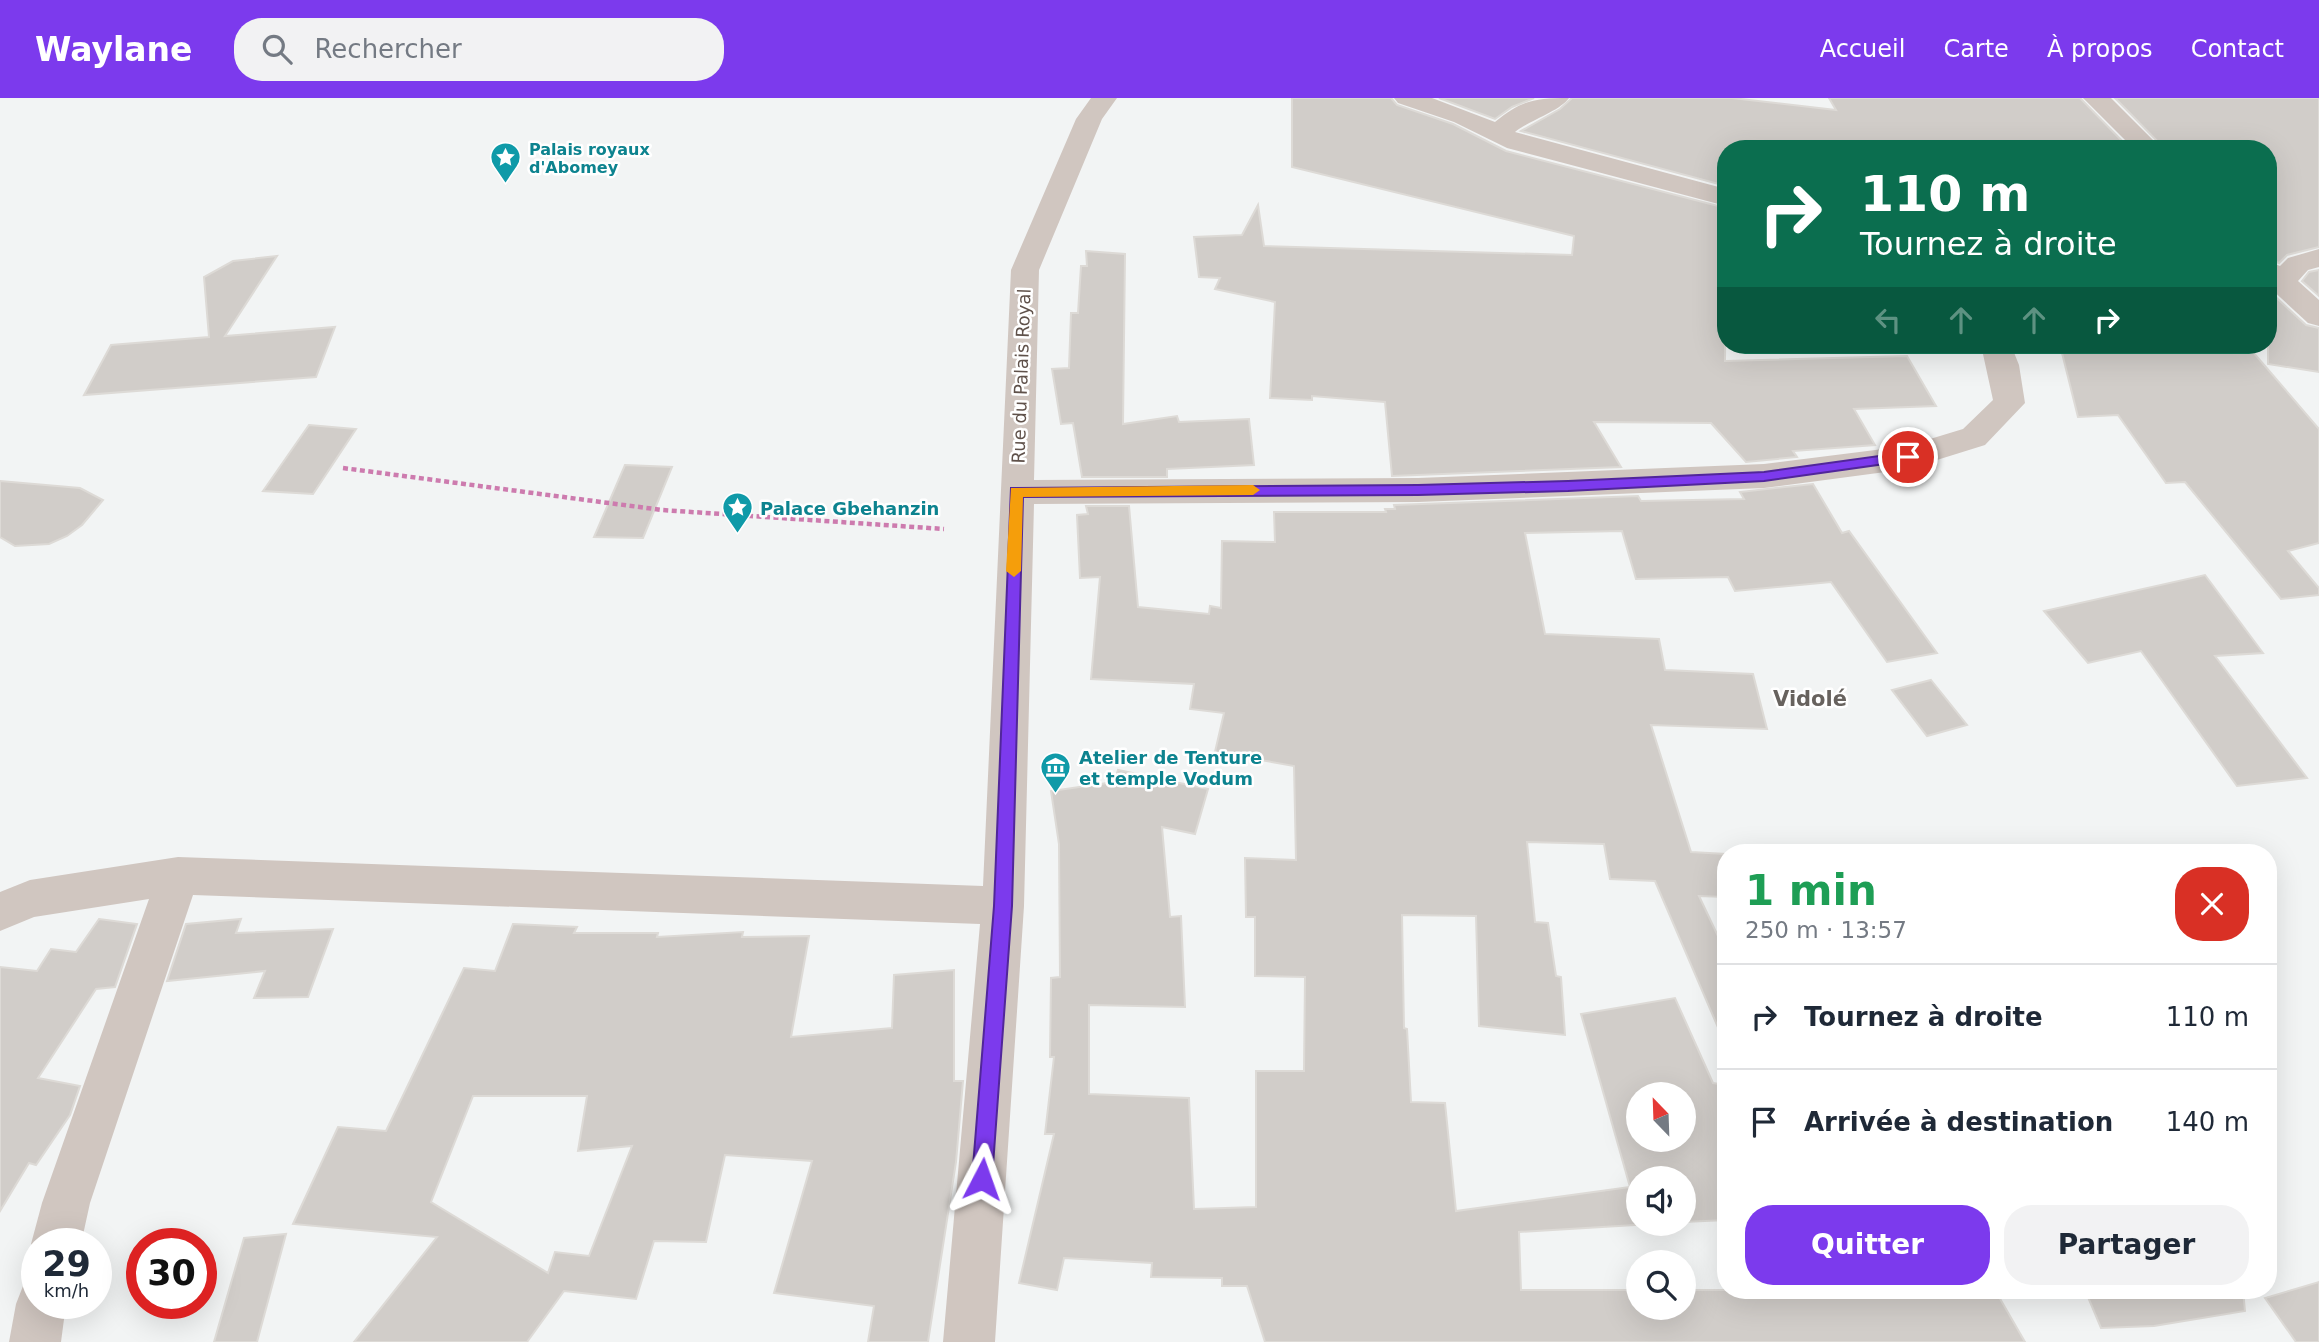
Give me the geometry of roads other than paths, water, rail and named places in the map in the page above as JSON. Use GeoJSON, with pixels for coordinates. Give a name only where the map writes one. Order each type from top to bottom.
{"type":"FeatureCollection","features":[{"type":"Feature","properties":{"kind":"street","name":"Rue du Palais Royal"},"geometry":{"type":"LineString","coordinates":[[969,1342],[1003,906],[1025,270],[1088,119],[1104,98]]}},
{"type":"Feature","properties":{"kind":"street"},"geometry":{"type":"LineString","coordinates":[[1407,98],[1463,117],[1497,134],[1551,152],[1717,196]]}},
{"type":"Feature","properties":{"kind":"street"},"geometry":{"type":"LineString","coordinates":[[1497,134],[1521,114],[1556,98]]}},
{"type":"Feature","properties":{"kind":"street"},"geometry":{"type":"LineString","coordinates":[[2096,98],[2140,140]]}},
{"type":"Feature","properties":{"kind":"street"},"geometry":{"type":"LineString","coordinates":[[2277,274],[2319,258]]}},
{"type":"Feature","properties":{"kind":"street"},"geometry":{"type":"LineString","coordinates":[[2277,277],[2319,316]]}},
{"type":"Feature","properties":{"kind":"street"},"geometry":{"type":"LineString","coordinates":[[1016,492],[1432,490],[1764,477],[1837,468],[1908,457],[1974,437],[2009,403],[1999,354]]}},
{"type":"Feature","properties":{"kind":"street"},"geometry":{"type":"LineString","coordinates":[[0,912],[30,899],[178,876],[1003,906]]}},
{"type":"Feature","properties":{"kind":"street"},"geometry":{"type":"LineString","coordinates":[[60,1228],[66,1203],[178,876]]}},
{"type":"Feature","properties":{"kind":"street"},"geometry":{"type":"LineString","coordinates":[[36,1342],[39,1319]]}},
{"type":"Feature","properties":{"kind":"place","name":"Palais royaux d'Abomey"},"geometry":{"type":"Point","coordinates":[506,185]}},
{"type":"Feature","properties":{"kind":"place","name":"Palace Gbehanzin"},"geometry":{"type":"Point","coordinates":[737,535]}},
{"type":"Feature","properties":{"kind":"place","name":"Atelier de Tenture et temple Vodum"},"geometry":{"type":"Point","coordinates":[1056,794]}},
{"type":"Feature","properties":{"kind":"district","name":"Vidolé"},"geometry":{"type":"Point","coordinates":[1810,699]}}]}
